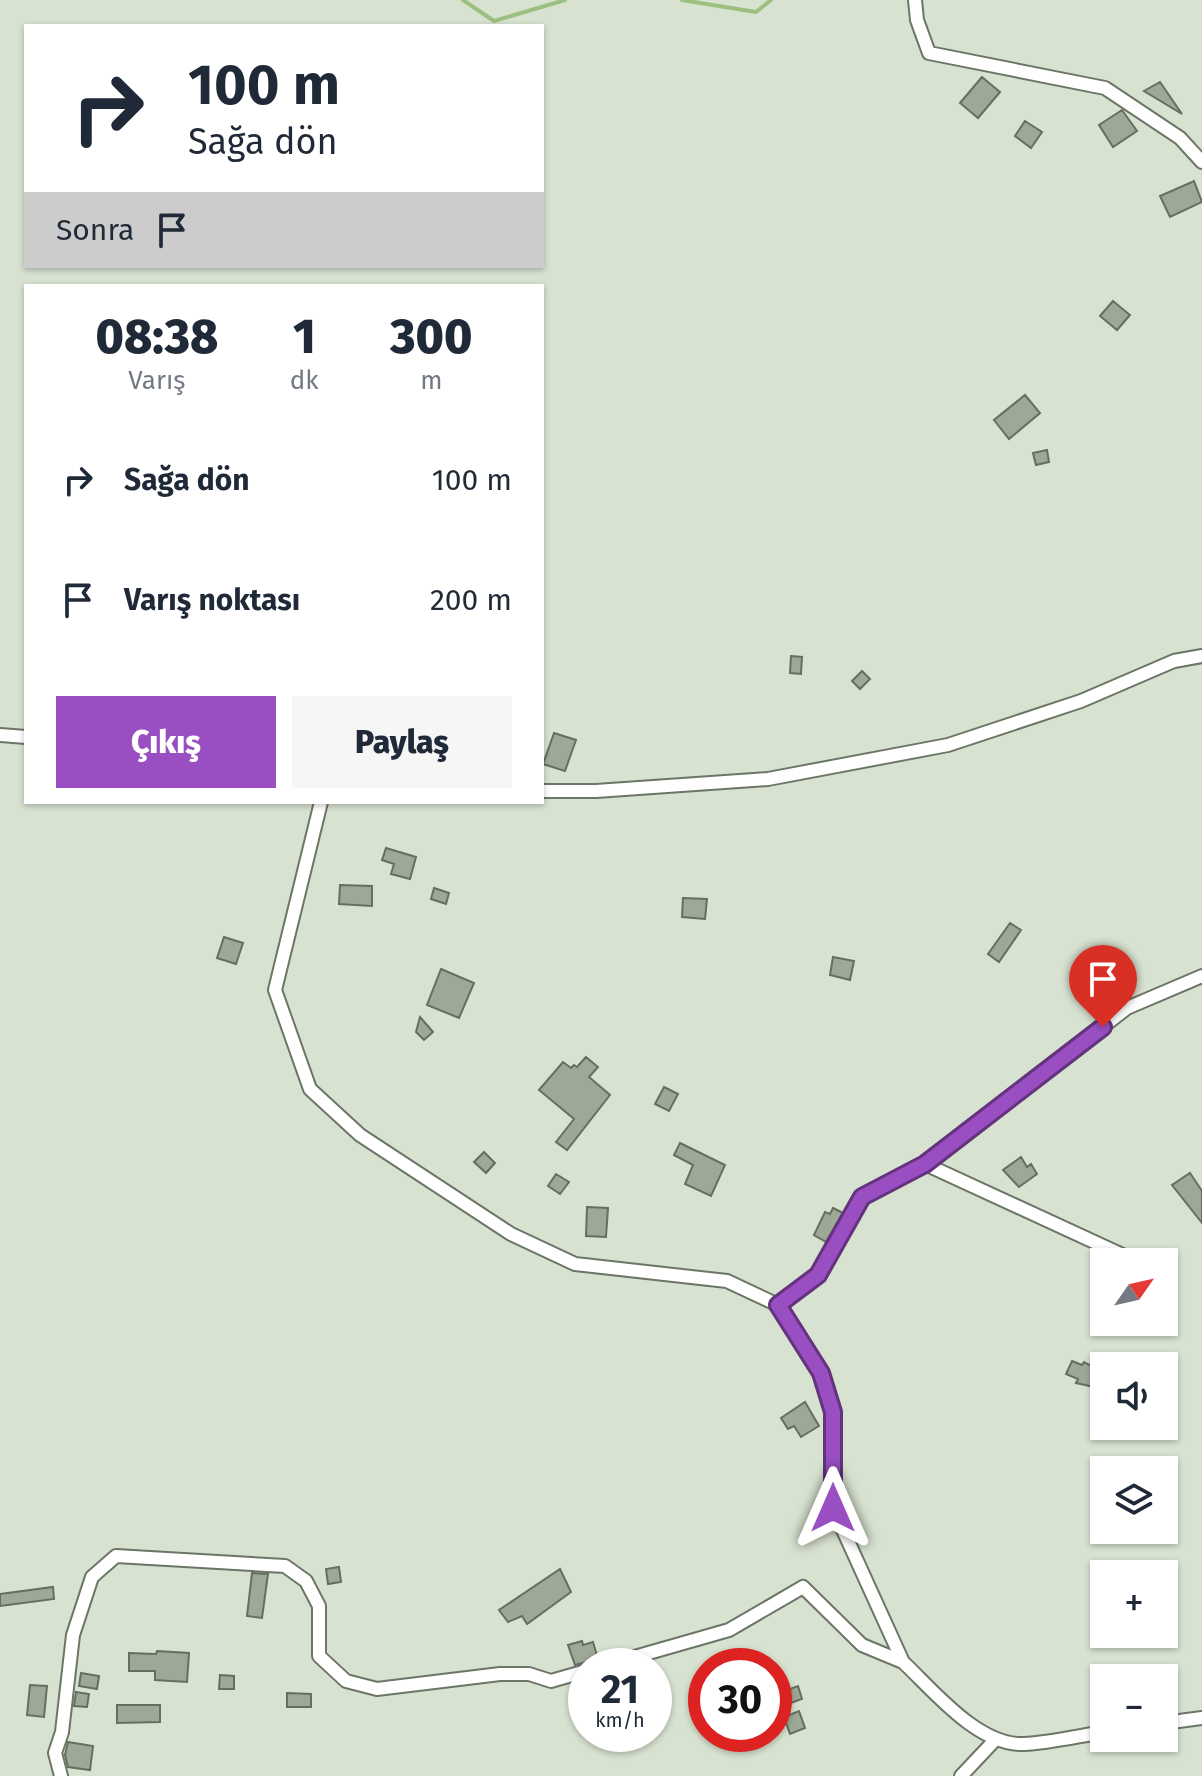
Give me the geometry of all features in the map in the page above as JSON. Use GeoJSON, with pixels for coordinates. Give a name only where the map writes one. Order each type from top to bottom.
{"type":"FeatureCollection","features":[{"type":"Feature","properties":{"kind":"street"},"geometry":{"type":"LineString","coordinates":[[915,0],[917,20],[929,53],[1105,88],[1180,138],[1202,162]]}},
{"type":"Feature","properties":{"kind":"street"},"geometry":{"type":"LineString","coordinates":[[544,791],[596,791],[768,779],[948,745],[1081,701],[1174,661],[1202,656]]}},
{"type":"Feature","properties":{"kind":"street"},"geometry":{"type":"LineString","coordinates":[[0,735],[24,737]]}},
{"type":"Feature","properties":{"kind":"street"},"geometry":{"type":"LineString","coordinates":[[321,804],[275,990],[310,1089],[360,1135],[511,1234],[575,1264],[727,1281],[778,1305],[821,1373],[833,1412],[833,1508],[903,1662]]}},
{"type":"Feature","properties":{"kind":"street"},"geometry":{"type":"LineString","coordinates":[[778,1305],[818,1275],[862,1197],[925,1164],[1127,1008],[1202,976]]}},
{"type":"Feature","properties":{"kind":"street"},"geometry":{"type":"LineString","coordinates":[[925,1164],[1107,1248]]}},
{"type":"Feature","properties":{"kind":"street"},"geometry":{"type":"LineString","coordinates":[[61,1776],[55,1753],[62,1732],[73,1635],[92,1577],[116,1556],[285,1566],[306,1581],[319,1606],[319,1656],[346,1681],[377,1689],[500,1674],[529,1674],[551,1681],[568,1676]]}},
{"type":"Feature","properties":{"kind":"street"},"geometry":{"type":"LineString","coordinates":[[666,1648],[729,1630],[803,1587],[862,1645],[903,1662],[963,1718],[995,1740],[1022,1744],[1090,1734]]}},
{"type":"Feature","properties":{"kind":"street"},"geometry":{"type":"LineString","coordinates":[[1178,1721],[1202,1718]]}},
{"type":"Feature","properties":{"kind":"street"},"geometry":{"type":"LineString","coordinates":[[961,1776],[995,1740]]}},
{"type":"Feature","properties":{"kind":"building"},"geometry":{"type":"Polygon","coordinates":[[[982,77],[1000,92],[978,118],[960,103],[982,77]]]}},
{"type":"Feature","properties":{"kind":"building"},"geometry":{"type":"Polygon","coordinates":[[[1160,82],[1182,114],[1144,91],[1160,82]]]}},
{"type":"Feature","properties":{"kind":"building"},"geometry":{"type":"Polygon","coordinates":[[[1122,110],[1137,131],[1113,147],[1099,125],[1122,110]]]}},
{"type":"Feature","properties":{"kind":"building"},"geometry":{"type":"Polygon","coordinates":[[[1025,121],[1042,132],[1031,148],[1015,136],[1025,121]]]}},
{"type":"Feature","properties":{"kind":"building"},"geometry":{"type":"Polygon","coordinates":[[[1194,181],[1202,202],[1170,217],[1160,196],[1194,181]]]}},
{"type":"Feature","properties":{"kind":"building"},"geometry":{"type":"Polygon","coordinates":[[[1113,301],[1130,315],[1117,330],[1100,316],[1113,301]]]}},
{"type":"Feature","properties":{"kind":"building"},"geometry":{"type":"Polygon","coordinates":[[[1025,395],[1040,413],[1009,439],[994,420],[1025,395]]]}},
{"type":"Feature","properties":{"kind":"building"},"geometry":{"type":"Polygon","coordinates":[[[1047,450],[1049,462],[1036,465],[1033,453],[1047,450]]]}},
{"type":"Feature","properties":{"kind":"building"},"geometry":{"type":"Polygon","coordinates":[[[791,656],[802,657],[801,674],[790,673],[791,656]]]}},
{"type":"Feature","properties":{"kind":"building"},"geometry":{"type":"Polygon","coordinates":[[[862,671],[870,679],[860,689],[852,681],[862,671]]]}},
{"type":"Feature","properties":{"kind":"building"},"geometry":{"type":"Polygon","coordinates":[[[554,733],[576,740],[565,771],[544,764],[554,733]]]}},
{"type":"Feature","properties":{"kind":"building"},"geometry":{"type":"Polygon","coordinates":[[[386,848],[416,857],[410,879],[391,874],[394,864],[382,860],[386,848]]]}},
{"type":"Feature","properties":{"kind":"building"},"geometry":{"type":"Polygon","coordinates":[[[340,885],[372,886],[372,906],[339,904],[340,885]]]}},
{"type":"Feature","properties":{"kind":"building"},"geometry":{"type":"Polygon","coordinates":[[[434,888],[449,893],[446,904],[431,899],[434,888]]]}},
{"type":"Feature","properties":{"kind":"building"},"geometry":{"type":"Polygon","coordinates":[[[683,898],[707,899],[705,919],[682,917],[683,898]]]}},
{"type":"Feature","properties":{"kind":"building"},"geometry":{"type":"Polygon","coordinates":[[[1010,923],[1021,930],[999,962],[988,954],[1010,923]]]}},
{"type":"Feature","properties":{"kind":"building"},"geometry":{"type":"Polygon","coordinates":[[[224,937],[243,943],[236,964],[217,958],[224,937]]]}},
{"type":"Feature","properties":{"kind":"building"},"geometry":{"type":"Polygon","coordinates":[[[833,957],[854,961],[850,980],[830,975],[833,957]]]}},
{"type":"Feature","properties":{"kind":"building"},"geometry":{"type":"Polygon","coordinates":[[[441,969],[474,983],[459,1018],[427,1005],[441,969]]]}},
{"type":"Feature","properties":{"kind":"building"},"geometry":{"type":"Polygon","coordinates":[[[420,1017],[433,1032],[424,1040],[416,1032],[420,1017]]]}},
{"type":"Feature","properties":{"kind":"building"},"geometry":{"type":"Polygon","coordinates":[[[586,1057],[598,1067],[589,1077],[610,1095],[567,1150],[556,1142],[574,1119],[539,1090],[563,1062],[571,1068],[574,1065],[577,1067],[586,1057]]]}},
{"type":"Feature","properties":{"kind":"building"},"geometry":{"type":"Polygon","coordinates":[[[664,1087],[678,1094],[669,1111],[655,1104],[664,1087]]]}},
{"type":"Feature","properties":{"kind":"building"},"geometry":{"type":"Polygon","coordinates":[[[680,1143],[725,1165],[711,1196],[685,1184],[693,1165],[674,1155],[680,1143]]]}},
{"type":"Feature","properties":{"kind":"building"},"geometry":{"type":"Polygon","coordinates":[[[484,1152],[495,1163],[486,1173],[474,1162],[484,1152]]]}},
{"type":"Feature","properties":{"kind":"building"},"geometry":{"type":"Polygon","coordinates":[[[1021,1157],[1027,1167],[1031,1164],[1037,1174],[1019,1187],[1003,1170],[1021,1157]]]}},
{"type":"Feature","properties":{"kind":"building"},"geometry":{"type":"Polygon","coordinates":[[[1190,1173],[1202,1191],[1202,1223],[1172,1185],[1190,1173]]]}},
{"type":"Feature","properties":{"kind":"building"},"geometry":{"type":"Polygon","coordinates":[[[556,1174],[569,1182],[560,1194],[548,1186],[556,1174]]]}},
{"type":"Feature","properties":{"kind":"building"},"geometry":{"type":"Polygon","coordinates":[[[587,1207],[608,1208],[606,1237],[586,1236],[587,1207]]]}},
{"type":"Feature","properties":{"kind":"building"},"geometry":{"type":"Polygon","coordinates":[[[833,1208],[843,1213],[826,1242],[814,1235],[825,1212],[830,1214],[833,1208]]]}},
{"type":"Feature","properties":{"kind":"building"},"geometry":{"type":"Polygon","coordinates":[[[1072,1361],[1082,1365],[1084,1362],[1090,1365],[1090,1386],[1076,1383],[1078,1379],[1066,1374],[1072,1361]]]}},
{"type":"Feature","properties":{"kind":"building"},"geometry":{"type":"Polygon","coordinates":[[[805,1402],[819,1426],[801,1437],[794,1426],[788,1429],[781,1418],[805,1402]]]}},
{"type":"Feature","properties":{"kind":"building"},"geometry":{"type":"Polygon","coordinates":[[[339,1567],[341,1582],[328,1584],[326,1569],[339,1567]]]}},
{"type":"Feature","properties":{"kind":"building"},"geometry":{"type":"Polygon","coordinates":[[[560,1569],[571,1592],[527,1624],[522,1616],[508,1622],[499,1610],[560,1569]]]}},
{"type":"Feature","properties":{"kind":"building"},"geometry":{"type":"Polygon","coordinates":[[[252,1573],[268,1574],[262,1618],[247,1616],[252,1573]]]}},
{"type":"Feature","properties":{"kind":"building"},"geometry":{"type":"Polygon","coordinates":[[[53,1587],[54,1599],[0,1606],[0,1594],[53,1587]]]}},
{"type":"Feature","properties":{"kind":"building"},"geometry":{"type":"Polygon","coordinates":[[[593,1642],[595,1648],[569,1648],[568,1645],[593,1642]]]}},
{"type":"Feature","properties":{"kind":"building"},"geometry":{"type":"Polygon","coordinates":[[[157,1651],[189,1653],[187,1682],[155,1680],[155,1671],[129,1671],[129,1653],[156,1654],[157,1651]]]}},
{"type":"Feature","properties":{"kind":"building"},"geometry":{"type":"Polygon","coordinates":[[[81,1673],[99,1676],[97,1689],[79,1686],[81,1673]]]}},
{"type":"Feature","properties":{"kind":"building"},"geometry":{"type":"Polygon","coordinates":[[[220,1675],[234,1676],[234,1689],[219,1689],[220,1675]]]}},
{"type":"Feature","properties":{"kind":"building"},"geometry":{"type":"Polygon","coordinates":[[[30,1685],[47,1686],[44,1717],[27,1715],[30,1685]]]}},
{"type":"Feature","properties":{"kind":"building"},"geometry":{"type":"Polygon","coordinates":[[[798,1686],[802,1699],[792,1703],[792,1688],[798,1686]]]}},
{"type":"Feature","properties":{"kind":"building"},"geometry":{"type":"Polygon","coordinates":[[[76,1692],[89,1694],[87,1707],[74,1706],[76,1692]]]}},
{"type":"Feature","properties":{"kind":"building"},"geometry":{"type":"Polygon","coordinates":[[[287,1693],[311,1694],[311,1707],[287,1707],[287,1693]]]}},
{"type":"Feature","properties":{"kind":"building"},"geometry":{"type":"Polygon","coordinates":[[[117,1705],[160,1705],[160,1722],[117,1723],[117,1705]]]}},
{"type":"Feature","properties":{"kind":"building"},"geometry":{"type":"Polygon","coordinates":[[[799,1711],[805,1728],[792,1733],[792,1714],[799,1711]]]}},
{"type":"Feature","properties":{"kind":"building"},"geometry":{"type":"Polygon","coordinates":[[[68,1742],[93,1746],[90,1770],[68,1767],[65,1755],[68,1742]]]}},
{"type":"Feature","properties":{"kind":"waterway"},"geometry":{"type":"LineString","coordinates":[[463,0],[494,21],[565,0]]}},
{"type":"Feature","properties":{"kind":"waterway"},"geometry":{"type":"LineString","coordinates":[[682,0],[756,12],[771,0]]}},
{"type":"Feature","properties":{"kind":"route"},"geometry":{"type":"LineString","coordinates":[[833,1508],[833,1412],[821,1373],[778,1305],[818,1275],[862,1197],[925,1164],[1103,1027]]}}]}
